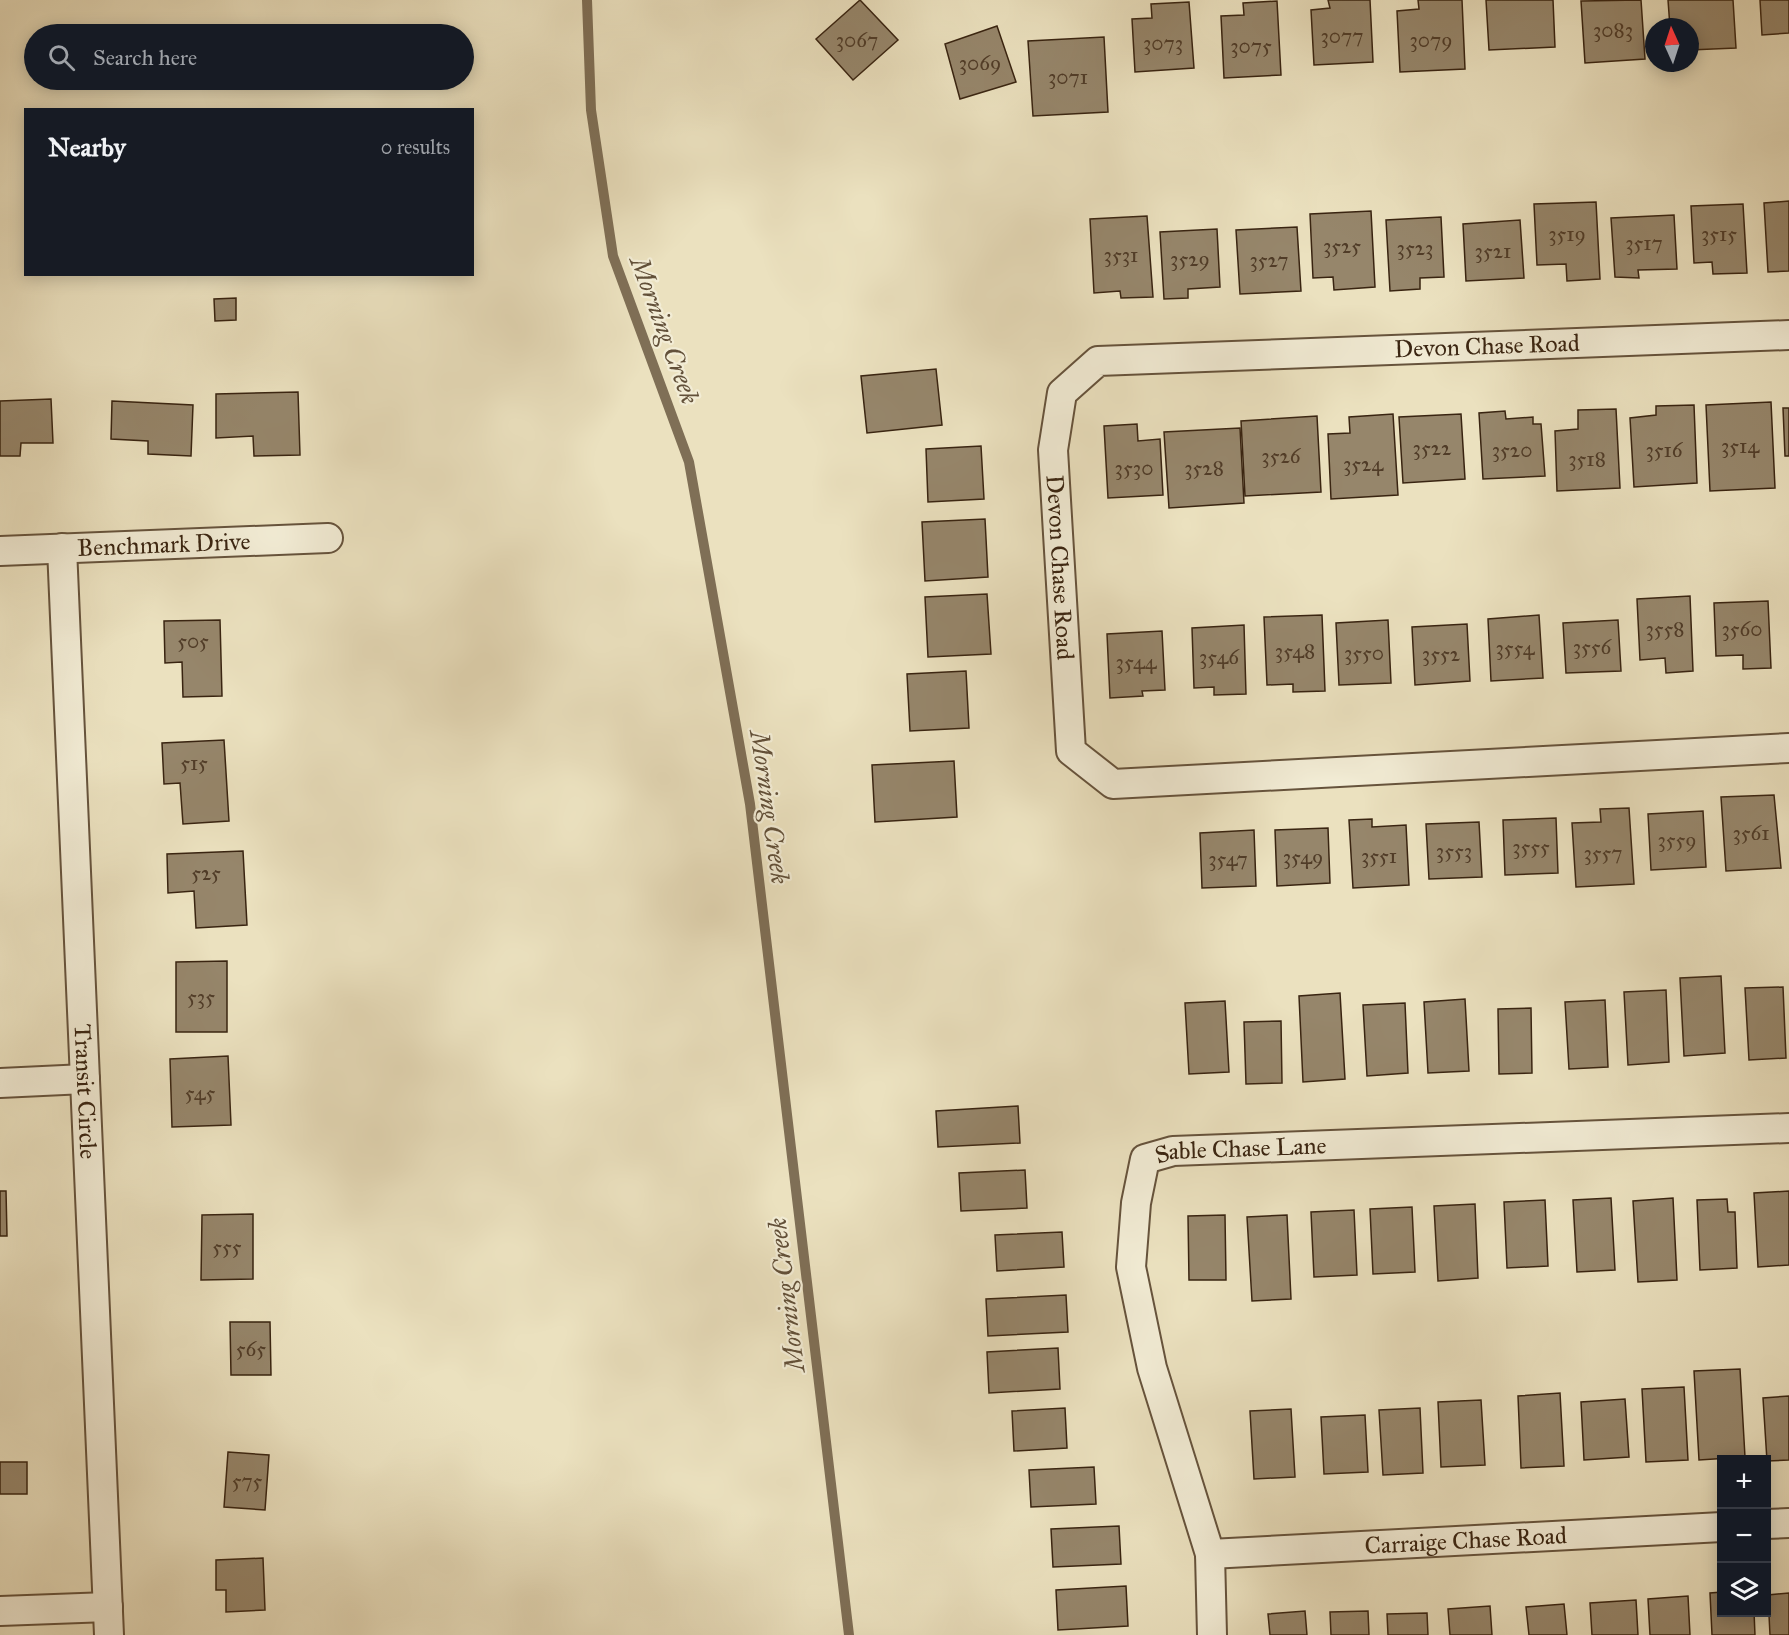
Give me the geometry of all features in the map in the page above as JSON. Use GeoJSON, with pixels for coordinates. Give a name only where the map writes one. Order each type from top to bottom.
{"type":"FeatureCollection","features":[{"type":"Feature","properties":{"kind":"street","name":"Devon Chase Road"},"geometry":{"type":"LineString","coordinates":[[1789,335],[1098,361],[1062,393],[1053,450],[1071,751],[1113,784],[1789,748]]}},
{"type":"Feature","properties":{"kind":"street","name":"Benchmark Drive"},"geometry":{"type":"LineString","coordinates":[[0,551],[328,538]]}},
{"type":"Feature","properties":{"kind":"street","name":"Transit Circle"},"geometry":{"type":"LineString","coordinates":[[62,548],[109,1621]]}},
{"type":"Feature","properties":{"kind":"street"},"geometry":{"type":"LineString","coordinates":[[0,1083],[85,1080]]}},
{"type":"Feature","properties":{"kind":"street","name":"Sable Chase Lane"},"geometry":{"type":"LineString","coordinates":[[1212,1635],[1210,1554],[1152,1368],[1131,1268],[1136,1203],[1145,1159],[1173,1151],[1789,1128]]}},
{"type":"Feature","properties":{"kind":"street"},"geometry":{"type":"LineString","coordinates":[[1771,1524],[1789,1523]]}},
{"type":"Feature","properties":{"kind":"street","name":"Carraige Chase Road"},"geometry":{"type":"LineString","coordinates":[[1210,1554],[1717,1527]]}},
{"type":"Feature","properties":{"kind":"street"},"geometry":{"type":"LineString","coordinates":[[0,1611],[109,1621]]}},
{"type":"Feature","properties":{"kind":"building"},"geometry":{"type":"Polygon","coordinates":[[[860,0],[898,40],[853,80],[816,39],[860,0]]]}},
{"type":"Feature","properties":{"kind":"building"},"geometry":{"type":"Polygon","coordinates":[[[1328,0],[1370,0],[1373,62],[1314,65],[1311,10],[1330,8],[1328,0]]]}},
{"type":"Feature","properties":{"kind":"building"},"geometry":{"type":"Polygon","coordinates":[[[1418,0],[1462,0],[1465,69],[1400,72],[1397,11],[1419,9],[1418,0]]]}},
{"type":"Feature","properties":{"kind":"building"},"geometry":{"type":"Polygon","coordinates":[[[1486,0],[1553,0],[1555,47],[1489,50],[1486,0]]]}},
{"type":"Feature","properties":{"kind":"building"},"geometry":{"type":"Polygon","coordinates":[[[1641,0],[1645,59],[1585,63],[1581,1],[1641,0]]]}},
{"type":"Feature","properties":{"kind":"building"},"geometry":{"type":"Polygon","coordinates":[[[1668,0],[1733,0],[1736,48],[1699,50],[1699,18],[1669,18],[1668,0]]]}},
{"type":"Feature","properties":{"kind":"building"},"geometry":{"type":"Polygon","coordinates":[[[1760,0],[1789,0],[1789,33],[1762,35],[1760,0]]]}},
{"type":"Feature","properties":{"kind":"building"},"geometry":{"type":"Polygon","coordinates":[[[1277,1],[1281,75],[1224,78],[1221,16],[1244,15],[1243,3],[1277,1]]]}},
{"type":"Feature","properties":{"kind":"building"},"geometry":{"type":"Polygon","coordinates":[[[1189,2],[1194,68],[1135,72],[1132,19],[1152,18],[1151,4],[1189,2]]]}},
{"type":"Feature","properties":{"kind":"building"},"geometry":{"type":"Polygon","coordinates":[[[997,26],[1016,82],[960,99],[945,44],[997,26]]]}},
{"type":"Feature","properties":{"kind":"building"},"geometry":{"type":"Polygon","coordinates":[[[1104,37],[1108,112],[1033,116],[1028,41],[1104,37]]]}},
{"type":"Feature","properties":{"kind":"building"},"geometry":{"type":"Polygon","coordinates":[[[1789,201],[1789,271],[1768,272],[1764,203],[1789,201]]]}},
{"type":"Feature","properties":{"kind":"building"},"geometry":{"type":"Polygon","coordinates":[[[1596,202],[1600,279],[1567,281],[1566,264],[1537,265],[1534,204],[1596,202]]]}},
{"type":"Feature","properties":{"kind":"building"},"geometry":{"type":"Polygon","coordinates":[[[1743,204],[1747,273],[1713,274],[1712,262],[1694,263],[1691,206],[1743,204]]]}},
{"type":"Feature","properties":{"kind":"building"},"geometry":{"type":"Polygon","coordinates":[[[1371,211],[1375,287],[1334,290],[1333,277],[1313,278],[1310,214],[1371,211]]]}},
{"type":"Feature","properties":{"kind":"building"},"geometry":{"type":"Polygon","coordinates":[[[1674,215],[1677,269],[1638,270],[1639,278],[1615,277],[1611,218],[1674,215]]]}},
{"type":"Feature","properties":{"kind":"building"},"geometry":{"type":"Polygon","coordinates":[[[1147,216],[1153,297],[1121,298],[1120,291],[1094,293],[1090,219],[1147,216]]]}},
{"type":"Feature","properties":{"kind":"building"},"geometry":{"type":"Polygon","coordinates":[[[1441,217],[1444,277],[1420,278],[1420,289],[1390,291],[1386,220],[1441,217]]]}},
{"type":"Feature","properties":{"kind":"building"},"geometry":{"type":"Polygon","coordinates":[[[1520,220],[1524,278],[1466,281],[1463,224],[1520,220]]]}},
{"type":"Feature","properties":{"kind":"building"},"geometry":{"type":"Polygon","coordinates":[[[1297,227],[1301,291],[1240,294],[1236,230],[1297,227]]]}},
{"type":"Feature","properties":{"kind":"building"},"geometry":{"type":"Polygon","coordinates":[[[1217,229],[1220,287],[1188,289],[1188,298],[1164,299],[1160,232],[1217,229]]]}},
{"type":"Feature","properties":{"kind":"building"},"geometry":{"type":"Polygon","coordinates":[[[236,298],[236,320],[215,321],[214,299],[236,298]]]}},
{"type":"Feature","properties":{"kind":"building"},"geometry":{"type":"Polygon","coordinates":[[[936,369],[942,425],[867,433],[861,376],[936,369]]]}},
{"type":"Feature","properties":{"kind":"building"},"geometry":{"type":"Polygon","coordinates":[[[298,392],[300,455],[254,456],[253,436],[216,438],[216,394],[298,392]]]}},
{"type":"Feature","properties":{"kind":"building"},"geometry":{"type":"Polygon","coordinates":[[[51,399],[53,443],[21,443],[20,456],[0,456],[0,401],[51,399]]]}},
{"type":"Feature","properties":{"kind":"building"},"geometry":{"type":"Polygon","coordinates":[[[112,401],[193,405],[191,456],[148,454],[148,441],[111,439],[112,401]]]}},
{"type":"Feature","properties":{"kind":"building"},"geometry":{"type":"Polygon","coordinates":[[[1771,402],[1775,488],[1710,491],[1706,405],[1771,402]]]}},
{"type":"Feature","properties":{"kind":"building"},"geometry":{"type":"Polygon","coordinates":[[[1694,405],[1697,483],[1634,487],[1630,418],[1656,415],[1656,406],[1694,405]]]}},
{"type":"Feature","properties":{"kind":"building"},"geometry":{"type":"Polygon","coordinates":[[[1783,408],[1789,408],[1789,456],[1785,456],[1783,408]]]}},
{"type":"Feature","properties":{"kind":"building"},"geometry":{"type":"Polygon","coordinates":[[[1616,409],[1620,488],[1557,491],[1555,431],[1578,429],[1578,410],[1616,409]]]}},
{"type":"Feature","properties":{"kind":"building"},"geometry":{"type":"Polygon","coordinates":[[[1505,411],[1506,419],[1533,417],[1533,424],[1541,424],[1545,476],[1483,479],[1479,413],[1505,411]]]}},
{"type":"Feature","properties":{"kind":"building"},"geometry":{"type":"Polygon","coordinates":[[[1393,414],[1398,495],[1331,499],[1328,434],[1350,433],[1349,417],[1393,414]]]}},
{"type":"Feature","properties":{"kind":"building"},"geometry":{"type":"Polygon","coordinates":[[[1461,414],[1465,479],[1403,483],[1399,417],[1461,414]]]}},
{"type":"Feature","properties":{"kind":"building"},"geometry":{"type":"Polygon","coordinates":[[[1317,416],[1321,492],[1245,496],[1241,421],[1317,416]]]}},
{"type":"Feature","properties":{"kind":"building"},"geometry":{"type":"Polygon","coordinates":[[[1137,424],[1138,441],[1160,439],[1163,495],[1108,498],[1104,426],[1137,424]]]}},
{"type":"Feature","properties":{"kind":"building"},"geometry":{"type":"Polygon","coordinates":[[[1240,428],[1244,503],[1169,508],[1164,432],[1240,428]]]}},
{"type":"Feature","properties":{"kind":"building"},"geometry":{"type":"Polygon","coordinates":[[[981,446],[984,499],[928,502],[926,449],[981,446]]]}},
{"type":"Feature","properties":{"kind":"building"},"geometry":{"type":"Polygon","coordinates":[[[985,519],[988,577],[925,581],[922,522],[985,519]]]}},
{"type":"Feature","properties":{"kind":"building"},"geometry":{"type":"Polygon","coordinates":[[[987,594],[991,654],[928,657],[925,597],[987,594]]]}},
{"type":"Feature","properties":{"kind":"building"},"geometry":{"type":"Polygon","coordinates":[[[1690,596],[1693,671],[1666,673],[1665,658],[1640,660],[1637,599],[1690,596]]]}},
{"type":"Feature","properties":{"kind":"building"},"geometry":{"type":"Polygon","coordinates":[[[1768,601],[1771,668],[1743,669],[1743,655],[1716,656],[1714,603],[1768,601]]]}},
{"type":"Feature","properties":{"kind":"building"},"geometry":{"type":"Polygon","coordinates":[[[1322,615],[1325,691],[1293,692],[1293,684],[1267,685],[1264,617],[1322,615]]]}},
{"type":"Feature","properties":{"kind":"building"},"geometry":{"type":"Polygon","coordinates":[[[1539,615],[1543,678],[1491,681],[1488,619],[1539,615]]]}},
{"type":"Feature","properties":{"kind":"building"},"geometry":{"type":"Polygon","coordinates":[[[220,620],[222,696],[183,697],[182,662],[165,663],[164,621],[220,620]]]}},
{"type":"Feature","properties":{"kind":"building"},"geometry":{"type":"Polygon","coordinates":[[[1388,620],[1391,683],[1339,685],[1336,623],[1388,620]]]}},
{"type":"Feature","properties":{"kind":"building"},"geometry":{"type":"Polygon","coordinates":[[[1618,620],[1621,671],[1566,673],[1563,623],[1618,620]]]}},
{"type":"Feature","properties":{"kind":"building"},"geometry":{"type":"Polygon","coordinates":[[[1467,624],[1470,681],[1415,685],[1412,627],[1467,624]]]}},
{"type":"Feature","properties":{"kind":"building"},"geometry":{"type":"Polygon","coordinates":[[[1244,625],[1246,694],[1214,695],[1214,687],[1194,688],[1192,628],[1244,625]]]}},
{"type":"Feature","properties":{"kind":"building"},"geometry":{"type":"Polygon","coordinates":[[[1162,631],[1165,690],[1142,691],[1143,696],[1110,698],[1107,634],[1162,631]]]}},
{"type":"Feature","properties":{"kind":"building"},"geometry":{"type":"Polygon","coordinates":[[[966,671],[969,728],[910,731],[907,674],[966,671]]]}},
{"type":"Feature","properties":{"kind":"building"},"geometry":{"type":"Polygon","coordinates":[[[224,740],[229,821],[183,824],[180,783],[164,784],[162,743],[224,740]]]}},
{"type":"Feature","properties":{"kind":"building"},"geometry":{"type":"Polygon","coordinates":[[[954,761],[957,817],[875,822],[872,765],[954,761]]]}},
{"type":"Feature","properties":{"kind":"building"},"geometry":{"type":"Polygon","coordinates":[[[1774,795],[1781,868],[1726,871],[1721,797],[1774,795]]]}},
{"type":"Feature","properties":{"kind":"building"},"geometry":{"type":"Polygon","coordinates":[[[1629,808],[1634,884],[1576,887],[1572,823],[1601,822],[1600,809],[1629,808]]]}},
{"type":"Feature","properties":{"kind":"building"},"geometry":{"type":"Polygon","coordinates":[[[1703,811],[1706,867],[1651,870],[1648,814],[1703,811]]]}},
{"type":"Feature","properties":{"kind":"building"},"geometry":{"type":"Polygon","coordinates":[[[1556,818],[1558,873],[1505,875],[1503,820],[1556,818]]]}},
{"type":"Feature","properties":{"kind":"building"},"geometry":{"type":"Polygon","coordinates":[[[1372,819],[1372,827],[1406,825],[1409,885],[1353,888],[1349,820],[1372,819]]]}},
{"type":"Feature","properties":{"kind":"building"},"geometry":{"type":"Polygon","coordinates":[[[1479,822],[1482,877],[1429,879],[1426,824],[1479,822]]]}},
{"type":"Feature","properties":{"kind":"building"},"geometry":{"type":"Polygon","coordinates":[[[1328,828],[1330,883],[1277,886],[1275,830],[1328,828]]]}},
{"type":"Feature","properties":{"kind":"building"},"geometry":{"type":"Polygon","coordinates":[[[1254,830],[1256,886],[1202,888],[1200,833],[1254,830]]]}},
{"type":"Feature","properties":{"kind":"building"},"geometry":{"type":"Polygon","coordinates":[[[243,851],[247,925],[196,928],[194,891],[168,893],[167,854],[243,851]]]}},
{"type":"Feature","properties":{"kind":"building"},"geometry":{"type":"Polygon","coordinates":[[[227,961],[227,1032],[176,1032],[176,962],[227,961]]]}},
{"type":"Feature","properties":{"kind":"building"},"geometry":{"type":"Polygon","coordinates":[[[1721,976],[1725,1053],[1684,1056],[1680,978],[1721,976]]]}},
{"type":"Feature","properties":{"kind":"building"},"geometry":{"type":"Polygon","coordinates":[[[1783,987],[1786,1058],[1749,1060],[1745,988],[1783,987]]]}},
{"type":"Feature","properties":{"kind":"building"},"geometry":{"type":"Polygon","coordinates":[[[1666,990],[1669,1062],[1628,1065],[1624,992],[1666,990]]]}},
{"type":"Feature","properties":{"kind":"building"},"geometry":{"type":"Polygon","coordinates":[[[1340,993],[1345,1079],[1303,1082],[1299,996],[1340,993]]]}},
{"type":"Feature","properties":{"kind":"building"},"geometry":{"type":"Polygon","coordinates":[[[1465,999],[1469,1071],[1428,1073],[1424,1002],[1465,999]]]}},
{"type":"Feature","properties":{"kind":"building"},"geometry":{"type":"Polygon","coordinates":[[[1605,1000],[1608,1067],[1569,1069],[1565,1002],[1605,1000]]]}},
{"type":"Feature","properties":{"kind":"building"},"geometry":{"type":"Polygon","coordinates":[[[1225,1001],[1229,1072],[1189,1074],[1185,1003],[1225,1001]]]}},
{"type":"Feature","properties":{"kind":"building"},"geometry":{"type":"Polygon","coordinates":[[[1405,1003],[1408,1073],[1367,1076],[1363,1005],[1405,1003]]]}},
{"type":"Feature","properties":{"kind":"building"},"geometry":{"type":"Polygon","coordinates":[[[1531,1008],[1532,1073],[1499,1074],[1498,1009],[1531,1008]]]}},
{"type":"Feature","properties":{"kind":"building"},"geometry":{"type":"Polygon","coordinates":[[[1281,1021],[1282,1083],[1246,1084],[1244,1022],[1281,1021]]]}},
{"type":"Feature","properties":{"kind":"building"},"geometry":{"type":"Polygon","coordinates":[[[228,1056],[231,1125],[172,1127],[170,1059],[228,1056]]]}},
{"type":"Feature","properties":{"kind":"building"},"geometry":{"type":"Polygon","coordinates":[[[1018,1106],[1020,1143],[938,1147],[936,1111],[1018,1106]]]}},
{"type":"Feature","properties":{"kind":"building"},"geometry":{"type":"Polygon","coordinates":[[[1025,1170],[1027,1208],[961,1211],[959,1173],[1025,1170]]]}},
{"type":"Feature","properties":{"kind":"building"},"geometry":{"type":"Polygon","coordinates":[[[0,1191],[6,1191],[7,1236],[0,1236],[0,1191]]]}},
{"type":"Feature","properties":{"kind":"building"},"geometry":{"type":"Polygon","coordinates":[[[1789,1191],[1789,1265],[1758,1267],[1754,1193],[1789,1191]]]}},
{"type":"Feature","properties":{"kind":"building"},"geometry":{"type":"Polygon","coordinates":[[[1611,1198],[1615,1270],[1577,1272],[1573,1200],[1611,1198]]]}},
{"type":"Feature","properties":{"kind":"building"},"geometry":{"type":"Polygon","coordinates":[[[1673,1198],[1677,1280],[1638,1282],[1633,1201],[1673,1198]]]}},
{"type":"Feature","properties":{"kind":"building"},"geometry":{"type":"Polygon","coordinates":[[[1727,1199],[1728,1212],[1735,1212],[1737,1268],[1700,1270],[1697,1200],[1727,1199]]]}},
{"type":"Feature","properties":{"kind":"building"},"geometry":{"type":"Polygon","coordinates":[[[1545,1200],[1548,1266],[1507,1268],[1504,1202],[1545,1200]]]}},
{"type":"Feature","properties":{"kind":"building"},"geometry":{"type":"Polygon","coordinates":[[[1475,1204],[1478,1278],[1438,1281],[1434,1206],[1475,1204]]]}},
{"type":"Feature","properties":{"kind":"building"},"geometry":{"type":"Polygon","coordinates":[[[1412,1207],[1415,1272],[1373,1274],[1370,1209],[1412,1207]]]}},
{"type":"Feature","properties":{"kind":"building"},"geometry":{"type":"Polygon","coordinates":[[[1354,1210],[1357,1275],[1314,1277],[1311,1212],[1354,1210]]]}},
{"type":"Feature","properties":{"kind":"building"},"geometry":{"type":"Polygon","coordinates":[[[253,1214],[253,1279],[201,1280],[202,1215],[253,1214]]]}},
{"type":"Feature","properties":{"kind":"building"},"geometry":{"type":"Polygon","coordinates":[[[1225,1215],[1226,1280],[1189,1280],[1188,1216],[1225,1215]]]}},
{"type":"Feature","properties":{"kind":"building"},"geometry":{"type":"Polygon","coordinates":[[[1287,1215],[1291,1299],[1252,1301],[1247,1217],[1287,1215]]]}},
{"type":"Feature","properties":{"kind":"building"},"geometry":{"type":"Polygon","coordinates":[[[1062,1232],[1064,1267],[997,1271],[995,1235],[1062,1232]]]}},
{"type":"Feature","properties":{"kind":"building"},"geometry":{"type":"Polygon","coordinates":[[[1066,1295],[1068,1332],[988,1336],[986,1299],[1066,1295]]]}},
{"type":"Feature","properties":{"kind":"building"},"geometry":{"type":"Polygon","coordinates":[[[230,1322],[270,1322],[271,1375],[231,1375],[230,1322]]]}},
{"type":"Feature","properties":{"kind":"building"},"geometry":{"type":"Polygon","coordinates":[[[1058,1348],[1060,1389],[989,1393],[987,1352],[1058,1348]]]}},
{"type":"Feature","properties":{"kind":"building"},"geometry":{"type":"Polygon","coordinates":[[[1740,1369],[1745,1455],[1717,1455],[1717,1459],[1699,1460],[1694,1371],[1740,1369]]]}},
{"type":"Feature","properties":{"kind":"building"},"geometry":{"type":"Polygon","coordinates":[[[1684,1387],[1688,1460],[1646,1462],[1642,1389],[1684,1387]]]}},
{"type":"Feature","properties":{"kind":"building"},"geometry":{"type":"Polygon","coordinates":[[[1560,1393],[1564,1466],[1521,1468],[1518,1396],[1560,1393]]]}},
{"type":"Feature","properties":{"kind":"building"},"geometry":{"type":"Polygon","coordinates":[[[1789,1396],[1789,1460],[1771,1461],[1771,1455],[1767,1455],[1763,1398],[1789,1396]]]}},
{"type":"Feature","properties":{"kind":"building"},"geometry":{"type":"Polygon","coordinates":[[[1625,1399],[1629,1457],[1584,1460],[1581,1402],[1625,1399]]]}},
{"type":"Feature","properties":{"kind":"building"},"geometry":{"type":"Polygon","coordinates":[[[1481,1400],[1485,1465],[1441,1467],[1438,1402],[1481,1400]]]}},
{"type":"Feature","properties":{"kind":"building"},"geometry":{"type":"Polygon","coordinates":[[[1065,1408],[1067,1448],[1014,1451],[1012,1411],[1065,1408]]]}},
{"type":"Feature","properties":{"kind":"building"},"geometry":{"type":"Polygon","coordinates":[[[1420,1408],[1423,1473],[1383,1475],[1379,1410],[1420,1408]]]}},
{"type":"Feature","properties":{"kind":"building"},"geometry":{"type":"Polygon","coordinates":[[[1291,1409],[1295,1477],[1254,1479],[1250,1411],[1291,1409]]]}},
{"type":"Feature","properties":{"kind":"building"},"geometry":{"type":"Polygon","coordinates":[[[1365,1415],[1368,1472],[1324,1474],[1321,1417],[1365,1415]]]}},
{"type":"Feature","properties":{"kind":"building"},"geometry":{"type":"Polygon","coordinates":[[[228,1452],[269,1455],[265,1510],[224,1507],[228,1452]]]}},
{"type":"Feature","properties":{"kind":"building"},"geometry":{"type":"Polygon","coordinates":[[[0,1462],[27,1462],[27,1494],[0,1494],[0,1462]]]}},
{"type":"Feature","properties":{"kind":"building"},"geometry":{"type":"Polygon","coordinates":[[[1094,1467],[1096,1504],[1031,1507],[1029,1470],[1094,1467]]]}},
{"type":"Feature","properties":{"kind":"building"},"geometry":{"type":"Polygon","coordinates":[[[1119,1526],[1121,1564],[1053,1567],[1051,1529],[1119,1526]]]}},
{"type":"Feature","properties":{"kind":"building"},"geometry":{"type":"Polygon","coordinates":[[[263,1558],[265,1610],[226,1612],[226,1590],[216,1590],[216,1560],[263,1558]]]}},
{"type":"Feature","properties":{"kind":"building"},"geometry":{"type":"Polygon","coordinates":[[[1126,1586],[1128,1626],[1058,1630],[1056,1590],[1126,1586]]]}},
{"type":"Feature","properties":{"kind":"building"},"geometry":{"type":"Polygon","coordinates":[[[1717,1592],[1717,1617],[1754,1617],[1755,1635],[1712,1635],[1710,1593],[1717,1592]]]}},
{"type":"Feature","properties":{"kind":"building"},"geometry":{"type":"Polygon","coordinates":[[[1789,1593],[1789,1635],[1770,1635],[1771,1595],[1789,1593]]]}},
{"type":"Feature","properties":{"kind":"building"},"geometry":{"type":"Polygon","coordinates":[[[1688,1596],[1690,1635],[1650,1635],[1648,1599],[1688,1596]]]}},
{"type":"Feature","properties":{"kind":"building"},"geometry":{"type":"Polygon","coordinates":[[[1636,1600],[1638,1635],[1592,1635],[1590,1603],[1636,1600]]]}},
{"type":"Feature","properties":{"kind":"building"},"geometry":{"type":"Polygon","coordinates":[[[1564,1604],[1567,1635],[1529,1635],[1526,1607],[1564,1604]]]}},
{"type":"Feature","properties":{"kind":"building"},"geometry":{"type":"Polygon","coordinates":[[[1490,1606],[1492,1635],[1450,1635],[1448,1609],[1490,1606]]]}},
{"type":"Feature","properties":{"kind":"building"},"geometry":{"type":"Polygon","coordinates":[[[1305,1611],[1307,1635],[1270,1635],[1268,1614],[1305,1611]]]}},
{"type":"Feature","properties":{"kind":"building"},"geometry":{"type":"Polygon","coordinates":[[[1368,1611],[1369,1635],[1331,1635],[1330,1612],[1368,1611]]]}},
{"type":"Feature","properties":{"kind":"building"},"geometry":{"type":"Polygon","coordinates":[[[1427,1613],[1428,1635],[1388,1635],[1387,1614],[1427,1613]]]}},
{"type":"Feature","properties":{"kind":"waterway","name":"Morning Creek"},"geometry":{"type":"LineString","coordinates":[[587,0],[591,110],[613,256],[689,462],[750,804],[849,1635]]}}]}
